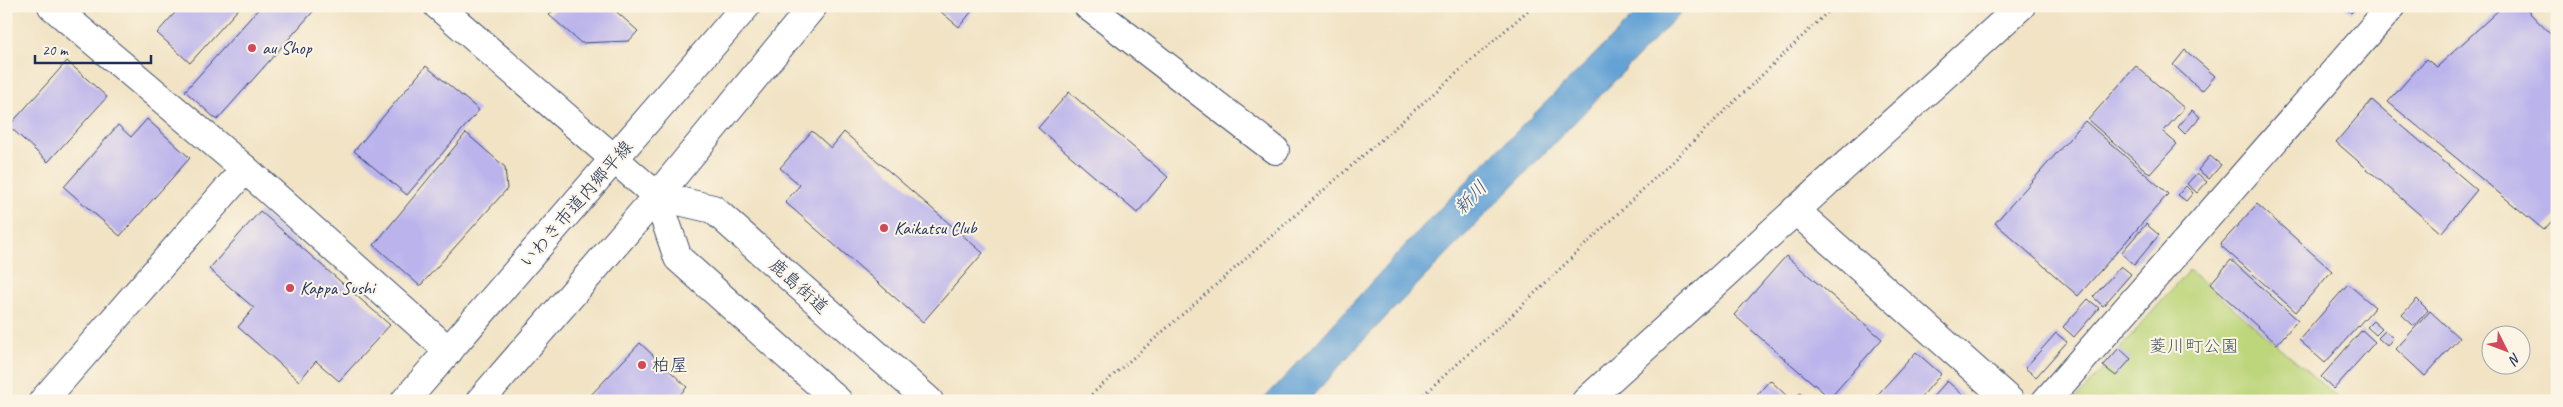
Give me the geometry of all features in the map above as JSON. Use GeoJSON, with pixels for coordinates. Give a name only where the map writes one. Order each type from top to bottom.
{"type":"FeatureCollection","features":[{"type":"Feature","properties":{"kind":"street"},"geometry":{"type":"LineString","coordinates":[[52,6],[245,169],[449,351]]}},
{"type":"Feature","properties":{"kind":"street","name":"鹿島街道"},"geometry":{"type":"LineString","coordinates":[[438,6],[657,196],[713,209],[929,401]]}},
{"type":"Feature","properties":{"kind":"street","name":"いわき市道内郷平線"},"geometry":{"type":"LineString","coordinates":[[405,401],[746,6]]}},
{"type":"Feature","properties":{"kind":"street"},"geometry":{"type":"LineString","coordinates":[[480,401],[657,196],[813,6]]}},
{"type":"Feature","properties":{"kind":"street"},"geometry":{"type":"LineString","coordinates":[[1586,401],[2022,6]]}},
{"type":"Feature","properties":{"kind":"street"},"geometry":{"type":"LineString","coordinates":[[2046,401],[2392,6]]}},
{"type":"Feature","properties":{"kind":"street"},"geometry":{"type":"LineString","coordinates":[[1098,10],[1275,150]]}},
{"type":"Feature","properties":{"kind":"street"},"geometry":{"type":"LineString","coordinates":[[43,401],[245,169]]}},
{"type":"Feature","properties":{"kind":"street"},"geometry":{"type":"LineString","coordinates":[[657,196],[678,258],[838,401]]}},
{"type":"Feature","properties":{"kind":"street"},"geometry":{"type":"LineString","coordinates":[[1795,210],[2010,401]]}},
{"type":"Feature","properties":{"kind":"path"},"geometry":{"type":"LineString","coordinates":[[1084,401],[1533,6]]}},
{"type":"Feature","properties":{"kind":"path"},"geometry":{"type":"LineString","coordinates":[[1416,401],[1509,318],[1834,6]]}},
{"type":"Feature","properties":{"kind":"green space","name":"菱川町公園"},"geometry":{"type":"Polygon","coordinates":[[[2189,270],[2342,401],[2074,401],[2189,270]]]}},
{"type":"Feature","properties":{"kind":"water","name":"新川"},"geometry":{"type":"Polygon","coordinates":[[[1643,6],[1687,6],[1356,348],[1308,401],[1262,401],[1426,223],[1643,6]]]}},
{"type":"Feature","properties":{"kind":"building"},"geometry":{"type":"Polygon","coordinates":[[[181,6],[241,6],[190,63],[157,33],[181,6]]]}},
{"type":"Feature","properties":{"kind":"building","name":"au Shop"},"geometry":{"type":"Polygon","coordinates":[[[261,6],[318,6],[217,120],[185,91],[261,6]]]}},
{"type":"Feature","properties":{"kind":"building"},"geometry":{"type":"Polygon","coordinates":[[[557,6],[610,6],[638,31],[629,41],[581,43],[549,15],[557,6]]]}},
{"type":"Feature","properties":{"kind":"building"},"geometry":{"type":"Polygon","coordinates":[[[934,6],[976,6],[959,27],[934,6]]]}},
{"type":"Feature","properties":{"kind":"building"},"geometry":{"type":"Polygon","coordinates":[[[2344,6],[2358,6],[2351,13],[2344,6]]]}},
{"type":"Feature","properties":{"kind":"building"},"geometry":{"type":"Polygon","coordinates":[[[2503,6],[2523,6],[2557,41],[2557,215],[2544,230],[2388,102],[2426,59],[2437,67],[2503,6]]]}},
{"type":"Feature","properties":{"kind":"building"},"geometry":{"type":"Polygon","coordinates":[[[2185,50],[2215,76],[2202,91],[2173,65],[2185,50]]]}},
{"type":"Feature","properties":{"kind":"building"},"geometry":{"type":"Polygon","coordinates":[[[67,61],[107,97],[48,162],[9,126],[67,61]]]}},
{"type":"Feature","properties":{"kind":"building"},"geometry":{"type":"Polygon","coordinates":[[[426,66],[479,110],[407,195],[354,151],[426,66]]]}},
{"type":"Feature","properties":{"kind":"building"},"geometry":{"type":"Polygon","coordinates":[[[2136,66],[2184,108],[2163,132],[2177,144],[2150,174],[2088,120],[2136,66]]]}},
{"type":"Feature","properties":{"kind":"building"},"geometry":{"type":"Polygon","coordinates":[[[1069,92],[1168,177],[1137,213],[1038,128],[1069,92]]]}},
{"type":"Feature","properties":{"kind":"building"},"geometry":{"type":"Polygon","coordinates":[[[2372,100],[2477,190],[2441,233],[2336,142],[2372,100]]]}},
{"type":"Feature","properties":{"kind":"building"},"geometry":{"type":"Polygon","coordinates":[[[2192,110],[2200,117],[2185,134],[2178,127],[2192,110]]]}},
{"type":"Feature","properties":{"kind":"building"},"geometry":{"type":"Polygon","coordinates":[[[147,119],[190,158],[120,236],[64,187],[118,125],[131,137],[147,119]]]}},
{"type":"Feature","properties":{"kind":"building"},"geometry":{"type":"Polygon","coordinates":[[[2085,121],[2168,194],[2078,296],[1995,223],[2085,121]]]}},
{"type":"Feature","properties":{"kind":"building","name":"Kaikatsu Club"},"geometry":{"type":"Polygon","coordinates":[[[812,131],[831,148],[844,132],[983,253],[923,322],[785,202],[800,185],[780,168],[812,131]]]}},
{"type":"Feature","properties":{"kind":"building"},"geometry":{"type":"Polygon","coordinates":[[[466,133],[505,167],[507,189],[420,286],[374,245],[466,133]]]}},
{"type":"Feature","properties":{"kind":"building"},"geometry":{"type":"Polygon","coordinates":[[[2210,156],[2221,165],[2209,179],[2198,170],[2210,156]]]}},
{"type":"Feature","properties":{"kind":"building"},"geometry":{"type":"Polygon","coordinates":[[[2197,173],[2207,182],[2197,193],[2187,184],[2197,173]]]}},
{"type":"Feature","properties":{"kind":"building"},"geometry":{"type":"Polygon","coordinates":[[[2186,186],[2193,193],[2186,201],[2178,195],[2186,186]]]}},
{"type":"Feature","properties":{"kind":"building"},"geometry":{"type":"Polygon","coordinates":[[[2257,204],[2332,271],[2296,312],[2220,245],[2257,204]]]}},
{"type":"Feature","properties":{"kind":"building","name":"Kappa Sushi"},"geometry":{"type":"Polygon","coordinates":[[[260,211],[390,325],[339,381],[316,361],[299,381],[238,327],[254,308],[209,269],[260,211]]]}},
{"type":"Feature","properties":{"kind":"building"},"geometry":{"type":"Polygon","coordinates":[[[2146,224],[2159,235],[2134,265],[2121,253],[2146,224]]]}},
{"type":"Feature","properties":{"kind":"building"},"geometry":{"type":"Polygon","coordinates":[[[1786,256],[1882,339],[1830,398],[1734,315],[1786,256]]]}},
{"type":"Feature","properties":{"kind":"building"},"geometry":{"type":"Polygon","coordinates":[[[2231,260],[2298,320],[2277,344],[2210,284],[2231,260]]]}},
{"type":"Feature","properties":{"kind":"building"},"geometry":{"type":"Polygon","coordinates":[[[2121,266],[2131,274],[2103,306],[2093,297],[2121,266]]]}},
{"type":"Feature","properties":{"kind":"building"},"geometry":{"type":"Polygon","coordinates":[[[2348,284],[2375,307],[2325,363],[2299,340],[2348,284]]]}},
{"type":"Feature","properties":{"kind":"building"},"geometry":{"type":"Polygon","coordinates":[[[2088,299],[2099,308],[2074,337],[2063,327],[2088,299]]]}},
{"type":"Feature","properties":{"kind":"building"},"geometry":{"type":"Polygon","coordinates":[[[2417,299],[2428,310],[2414,326],[2402,315],[2417,299]]]}},
{"type":"Feature","properties":{"kind":"building"},"geometry":{"type":"Polygon","coordinates":[[[2430,311],[2459,338],[2425,376],[2396,349],[2430,311]]]}},
{"type":"Feature","properties":{"kind":"building"},"geometry":{"type":"Polygon","coordinates":[[[2373,321],[2382,329],[2376,335],[2367,327],[2373,321]]]}},
{"type":"Feature","properties":{"kind":"building"},"geometry":{"type":"Polygon","coordinates":[[[2362,330],[2375,342],[2334,389],[2321,377],[2362,330]]]}},
{"type":"Feature","properties":{"kind":"building"},"geometry":{"type":"Polygon","coordinates":[[[2385,331],[2393,338],[2387,346],[2378,338],[2385,331]]]}},
{"type":"Feature","properties":{"kind":"building"},"geometry":{"type":"Polygon","coordinates":[[[2056,333],[2067,342],[2036,377],[2025,368],[2056,333]]]}},
{"type":"Feature","properties":{"kind":"building","name":"柏屋"},"geometry":{"type":"Polygon","coordinates":[[[640,343],[687,387],[674,401],[595,401],[590,396],[640,343]]]}},
{"type":"Feature","properties":{"kind":"building"},"geometry":{"type":"Polygon","coordinates":[[[2119,348],[2131,359],[2116,376],[2103,366],[2119,348]]]}},
{"type":"Feature","properties":{"kind":"building"},"geometry":{"type":"Polygon","coordinates":[[[1916,352],[1941,374],[1918,401],[1872,401],[1916,352]]]}},
{"type":"Feature","properties":{"kind":"building"},"geometry":{"type":"Polygon","coordinates":[[[1770,380],[1792,401],[1752,401],[1770,380]]]}},
{"type":"Feature","properties":{"kind":"building"},"geometry":{"type":"Polygon","coordinates":[[[1947,381],[1970,401],[1929,401],[1947,381]]]}},
{"type":"Feature","properties":{"kind":"building"},"geometry":{"type":"Polygon","coordinates":[[[1800,393],[1809,401],[1793,401],[1800,393]]]}},
{"type":"Feature","properties":{"kind":"place","name":"au Shop"},"geometry":{"type":"Point","coordinates":[252,48]}},
{"type":"Feature","properties":{"kind":"place","name":"Kaikatsu Club"},"geometry":{"type":"Point","coordinates":[884,228]}},
{"type":"Feature","properties":{"kind":"place","name":"Kappa Sushi"},"geometry":{"type":"Point","coordinates":[290,288]}},
{"type":"Feature","properties":{"kind":"place","name":"柏屋"},"geometry":{"type":"Point","coordinates":[642,365]}}]}
